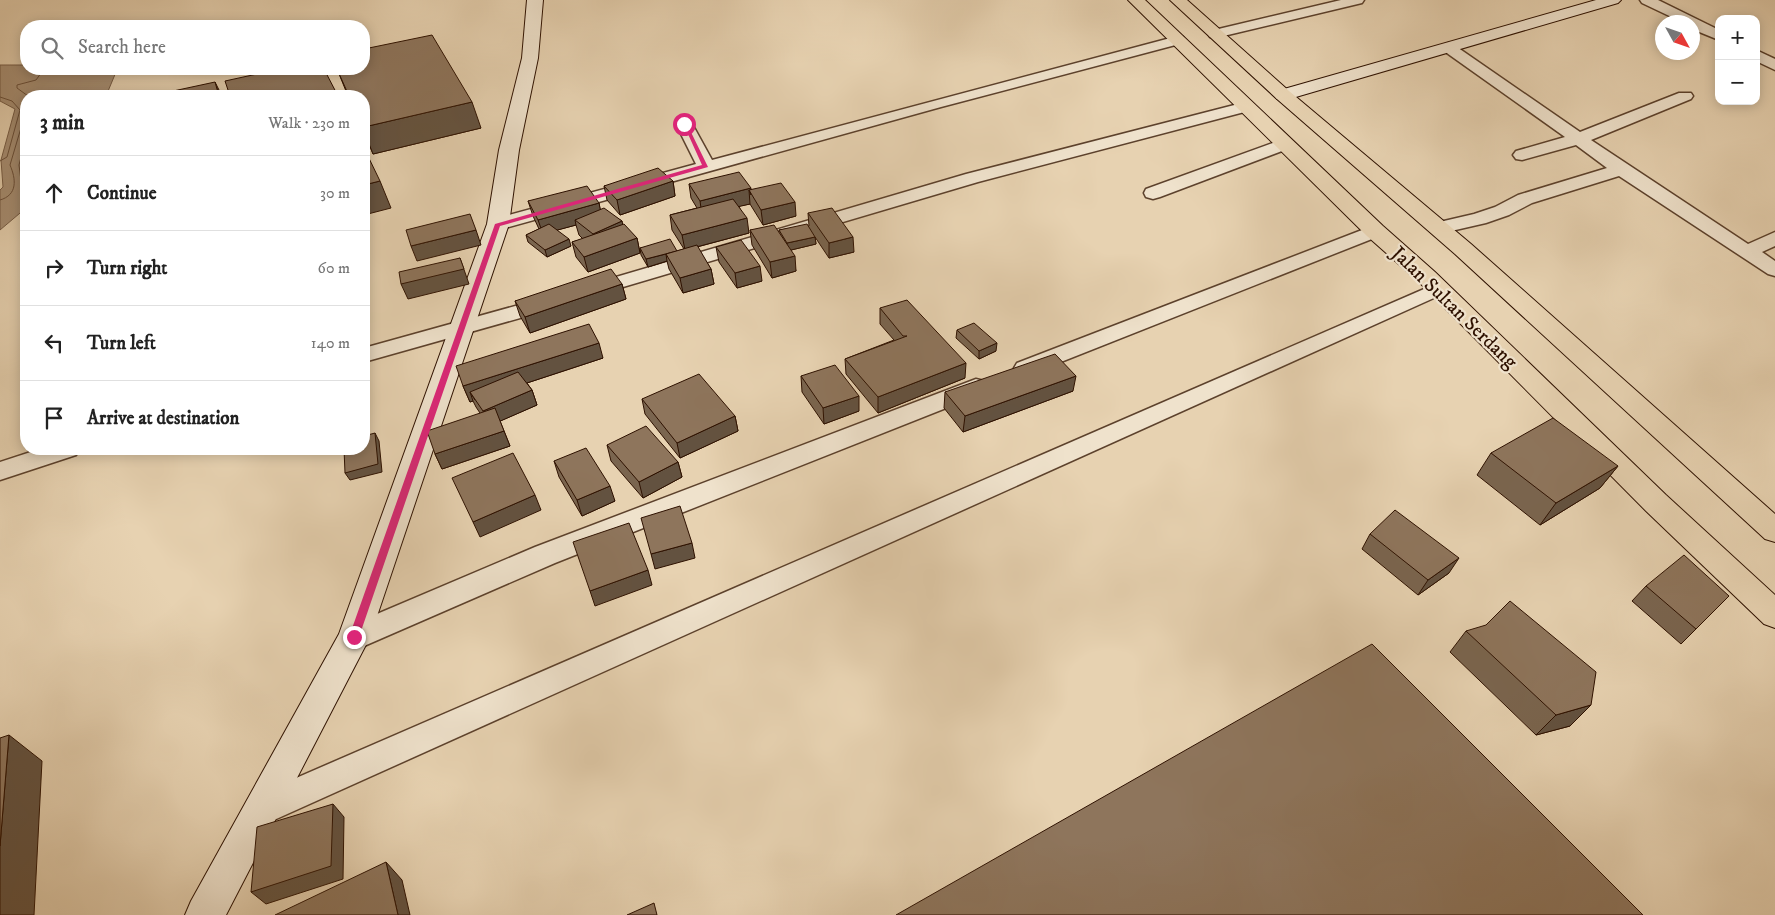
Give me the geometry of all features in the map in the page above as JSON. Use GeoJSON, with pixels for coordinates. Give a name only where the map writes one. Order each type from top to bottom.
{"type":"FeatureCollection","features":[{"type":"Feature","properties":{"kind":"highway","name":"Jalan Sultan Serdang"},"geometry":{"type":"LineString","coordinates":[[1136,0],[1374,231],[1438,288],[1656,503],[1775,615]]}},
{"type":"Feature","properties":{"kind":"highway"},"geometry":{"type":"LineString","coordinates":[[1178,0],[1283,95],[1438,228],[1775,532]]}},
{"type":"Feature","properties":{"kind":"street"},"geometry":{"type":"LineString","coordinates":[[205,915],[354,637],[498,224],[509,150],[530,58],[535,0]]}},
{"type":"Feature","properties":{"kind":"street"},"geometry":{"type":"LineString","coordinates":[[1298,0],[1320,10]]}},
{"type":"Feature","properties":{"kind":"street"},"geometry":{"type":"LineString","coordinates":[[1214,34],[1357,0]]}},
{"type":"Feature","properties":{"kind":"street"},"geometry":{"type":"LineString","coordinates":[[1283,95],[1613,0]]}},
{"type":"Feature","properties":{"kind":"street"},"geometry":{"type":"LineString","coordinates":[[1647,0],[1676,15]]}},
{"type":"Feature","properties":{"kind":"street"},"geometry":{"type":"LineString","coordinates":[[1700,27],[1715,34]]}},
{"type":"Feature","properties":{"kind":"street"},"geometry":{"type":"LineString","coordinates":[[498,224],[706,166],[1178,40]]}},
{"type":"Feature","properties":{"kind":"street"},"geometry":{"type":"LineString","coordinates":[[1449,48],[1621,169],[1775,270]]}},
{"type":"Feature","properties":{"kind":"street"},"geometry":{"type":"LineString","coordinates":[[1760,57],[1775,65]]}},
{"type":"Feature","properties":{"kind":"street"},"geometry":{"type":"LineString","coordinates":[[1522,155],[1578,139],[1685,96]]}},
{"type":"Feature","properties":{"kind":"street"},"geometry":{"type":"LineString","coordinates":[[370,353],[460,329],[972,178],[1246,107]]}},
{"type":"Feature","properties":{"kind":"street"},"geometry":{"type":"LineString","coordinates":[[684,124],[706,166]]}},
{"type":"Feature","properties":{"kind":"street"},"geometry":{"type":"LineString","coordinates":[[1154,193],[1284,144]]}},
{"type":"Feature","properties":{"kind":"street"},"geometry":{"type":"LineString","coordinates":[[1438,228],[1479,219],[1502,211],[1525,199],[1621,169]]}},
{"type":"Feature","properties":{"kind":"street"},"geometry":{"type":"LineString","coordinates":[[354,637],[545,555],[1374,231]]}},
{"type":"Feature","properties":{"kind":"street"},"geometry":{"type":"LineString","coordinates":[[1747,252],[1775,238]]}},
{"type":"Feature","properties":{"kind":"street"},"geometry":{"type":"LineString","coordinates":[[262,809],[1438,288]]}},
{"type":"Feature","properties":{"kind":"street"},"geometry":{"type":"LineString","coordinates":[[0,471],[49,455]]}},
{"type":"Feature","properties":{"kind":"water"},"geometry":{"type":"Polygon","coordinates":[[[0,65],[20,65],[20,75],[115,75],[108,90],[20,90],[20,213],[0,230],[0,190],[3,187],[1,160],[15,109],[0,101],[0,65]]]}},
{"type":"Feature","properties":{"kind":"building"},"geometry":{"type":"Polygon","coordinates":[[[432,35],[472,102],[370,126],[370,90],[346,90],[340,75],[370,75],[370,48],[432,35]]]}},
{"type":"Feature","properties":{"kind":"building"},"geometry":{"type":"Polygon","coordinates":[[[252,75],[327,75],[335,90],[228,90],[225,81],[252,75]]]}},
{"type":"Feature","properties":{"kind":"building"},"geometry":{"type":"Polygon","coordinates":[[[215,82],[217,90],[178,90],[215,82]]]}},
{"type":"Feature","properties":{"kind":"building"},"geometry":{"type":"Polygon","coordinates":[[[370,160],[380,181],[370,184],[370,160]]]}},
{"type":"Feature","properties":{"kind":"building"},"geometry":{"type":"Polygon","coordinates":[[[658,168],[673,181],[617,200],[604,186],[658,168]]]}},
{"type":"Feature","properties":{"kind":"building"},"geometry":{"type":"Polygon","coordinates":[[[739,172],[751,188],[700,201],[689,184],[739,172]]]}},
{"type":"Feature","properties":{"kind":"building"},"geometry":{"type":"Polygon","coordinates":[[[781,183],[795,202],[761,210],[749,190],[781,183]]]}},
{"type":"Feature","properties":{"kind":"building"},"geometry":{"type":"Polygon","coordinates":[[[587,186],[599,203],[538,220],[528,201],[587,186]]]}},
{"type":"Feature","properties":{"kind":"building"},"geometry":{"type":"Polygon","coordinates":[[[733,199],[747,218],[682,235],[670,215],[733,199]]]}},
{"type":"Feature","properties":{"kind":"building"},"geometry":{"type":"Polygon","coordinates":[[[604,208],[622,221],[593,234],[575,220],[604,208]]]}},
{"type":"Feature","properties":{"kind":"building"},"geometry":{"type":"Polygon","coordinates":[[[832,208],[853,237],[829,243],[808,213],[832,208]]]}},
{"type":"Feature","properties":{"kind":"building"},"geometry":{"type":"Polygon","coordinates":[[[470,214],[476,230],[411,246],[406,230],[470,214]]]}},
{"type":"Feature","properties":{"kind":"building"},"geometry":{"type":"Polygon","coordinates":[[[549,224],[569,239],[545,250],[526,235],[549,224]]]}},
{"type":"Feature","properties":{"kind":"building"},"geometry":{"type":"Polygon","coordinates":[[[624,224],[637,238],[584,257],[572,242],[624,224]]]}},
{"type":"Feature","properties":{"kind":"building"},"geometry":{"type":"Polygon","coordinates":[[[807,224],[815,237],[787,243],[779,230],[807,224]]]}},
{"type":"Feature","properties":{"kind":"building"},"geometry":{"type":"Polygon","coordinates":[[[774,225],[795,256],[770,262],[750,230],[774,225]]]}},
{"type":"Feature","properties":{"kind":"building"},"geometry":{"type":"Polygon","coordinates":[[[670,239],[677,251],[646,259],[640,248],[670,239]]]}},
{"type":"Feature","properties":{"kind":"building"},"geometry":{"type":"Polygon","coordinates":[[[741,240],[760,266],[735,273],[716,247],[741,240]]]}},
{"type":"Feature","properties":{"kind":"building"},"geometry":{"type":"Polygon","coordinates":[[[697,245],[711,269],[680,278],[666,254],[697,245]]]}},
{"type":"Feature","properties":{"kind":"building"},"geometry":{"type":"Polygon","coordinates":[[[460,258],[464,269],[401,284],[399,272],[460,258]]]}},
{"type":"Feature","properties":{"kind":"building"},"geometry":{"type":"Polygon","coordinates":[[[611,269],[622,284],[525,317],[515,301],[611,269]]]}},
{"type":"Feature","properties":{"kind":"building"},"geometry":{"type":"Polygon","coordinates":[[[907,300],[966,363],[878,397],[845,359],[907,336],[903,336],[880,308],[907,300]]]}},
{"type":"Feature","properties":{"kind":"building"},"geometry":{"type":"Polygon","coordinates":[[[974,323],[997,343],[979,351],[957,330],[974,323]]]}},
{"type":"Feature","properties":{"kind":"building"},"geometry":{"type":"Polygon","coordinates":[[[589,324],[599,343],[463,386],[456,366],[589,324]]]}},
{"type":"Feature","properties":{"kind":"building"},"geometry":{"type":"Polygon","coordinates":[[[1055,354],[1076,376],[965,416],[945,392],[1055,354]]]}},
{"type":"Feature","properties":{"kind":"building"},"geometry":{"type":"Polygon","coordinates":[[[835,365],[859,396],[823,408],[801,376],[835,365]]]}},
{"type":"Feature","properties":{"kind":"building"},"geometry":{"type":"Polygon","coordinates":[[[518,372],[532,390],[483,411],[470,392],[518,372]]]}},
{"type":"Feature","properties":{"kind":"building"},"geometry":{"type":"Polygon","coordinates":[[[699,374],[735,416],[677,443],[642,399],[699,374]]]}},
{"type":"Feature","properties":{"kind":"building"},"geometry":{"type":"Polygon","coordinates":[[[495,408],[504,431],[435,454],[427,431],[495,408]]]}},
{"type":"Feature","properties":{"kind":"building"},"geometry":{"type":"Polygon","coordinates":[[[1553,418],[1618,466],[1556,503],[1491,453],[1553,418]]]}},
{"type":"Feature","properties":{"kind":"building"},"geometry":{"type":"Polygon","coordinates":[[[646,426],[678,462],[639,482],[607,445],[646,426]]]}},
{"type":"Feature","properties":{"kind":"building"},"geometry":{"type":"Polygon","coordinates":[[[375,433],[378,464],[345,473],[344,455],[370,455],[370,434],[375,433]]]}},
{"type":"Feature","properties":{"kind":"building"},"geometry":{"type":"Polygon","coordinates":[[[586,448],[610,486],[577,500],[554,461],[586,448]]]}},
{"type":"Feature","properties":{"kind":"building"},"geometry":{"type":"Polygon","coordinates":[[[513,453],[535,495],[473,522],[452,478],[513,453]]]}},
{"type":"Feature","properties":{"kind":"building"},"geometry":{"type":"Polygon","coordinates":[[[680,506],[692,543],[651,554],[641,518],[680,506]]]}},
{"type":"Feature","properties":{"kind":"building"},"geometry":{"type":"Polygon","coordinates":[[[1395,510],[1459,558],[1428,580],[1370,534],[1395,510]]]}},
{"type":"Feature","properties":{"kind":"building"},"geometry":{"type":"Polygon","coordinates":[[[629,523],[648,570],[590,591],[573,542],[629,523]]]}},
{"type":"Feature","properties":{"kind":"building"},"geometry":{"type":"Polygon","coordinates":[[[1684,555],[1729,596],[1696,629],[1646,586],[1684,555]]]}},
{"type":"Feature","properties":{"kind":"building"},"geometry":{"type":"Polygon","coordinates":[[[1510,601],[1596,672],[1591,705],[1556,715],[1466,631],[1486,625],[1510,601]]]}},
{"type":"Feature","properties":{"kind":"building"},"geometry":{"type":"Polygon","coordinates":[[[1372,644],[1643,915],[896,915],[1372,644]]]}},
{"type":"Feature","properties":{"kind":"building"},"geometry":{"type":"Polygon","coordinates":[[[9,735],[0,846],[0,738],[9,735]]]}},
{"type":"Feature","properties":{"kind":"building"},"geometry":{"type":"Polygon","coordinates":[[[333,804],[331,866],[251,892],[257,827],[333,804]]]}},
{"type":"Feature","properties":{"kind":"building"},"geometry":{"type":"Polygon","coordinates":[[[386,862],[398,915],[275,915],[386,862]]]}},
{"type":"Feature","properties":{"kind":"building"},"geometry":{"type":"Polygon","coordinates":[[[654,903],[657,915],[627,915],[654,903]]]}},
{"type":"Feature","properties":{"kind":"route"},"geometry":{"type":"LineString","coordinates":[[354,637],[498,224],[706,166],[684,124]]}}]}
